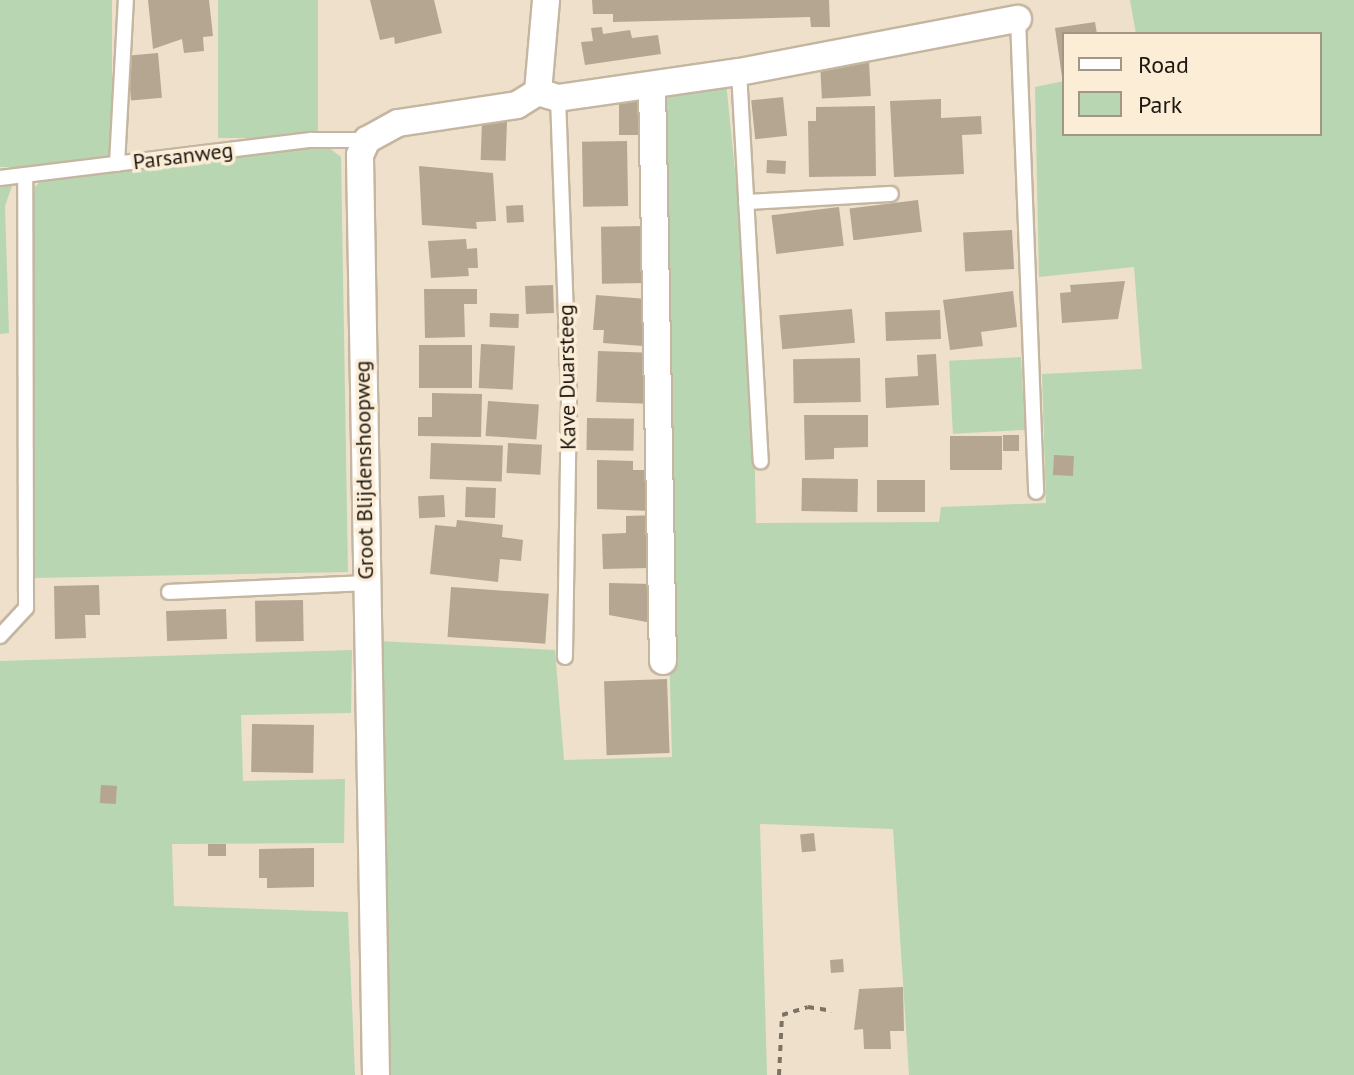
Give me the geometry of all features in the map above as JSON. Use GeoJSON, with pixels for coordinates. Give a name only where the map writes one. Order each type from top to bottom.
{"type":"FeatureCollection","features":[{"type":"Feature","properties":{"kind":"street"},"geometry":{"type":"LineString","coordinates":[[546,0],[548,95]]}},
{"type":"Feature","properties":{"kind":"street"},"geometry":{"type":"LineString","coordinates":[[367,140],[398,123],[517,105],[548,95],[652,85],[739,72],[1018,19]]}},
{"type":"Feature","properties":{"kind":"street"},"geometry":{"type":"LineString","coordinates":[[652,85],[663,661]]}},
{"type":"Feature","properties":{"kind":"street","name":"Groot Blijdenshoopweg"},"geometry":{"type":"LineString","coordinates":[[367,140],[360,155],[376,1075]]}},
{"type":"Feature","properties":{"kind":"lane"},"geometry":{"type":"LineString","coordinates":[[117,164],[126,0]]}},
{"type":"Feature","properties":{"kind":"lane"},"geometry":{"type":"LineString","coordinates":[[1018,19],[1036,492]]}},
{"type":"Feature","properties":{"kind":"lane"},"geometry":{"type":"LineString","coordinates":[[739,72],[761,461]]}},
{"type":"Feature","properties":{"kind":"lane","name":"Kave Duarsteeg"},"geometry":{"type":"LineString","coordinates":[[548,95],[569,399],[565,657]]}},
{"type":"Feature","properties":{"kind":"lane","name":"Parsanweg"},"geometry":{"type":"LineString","coordinates":[[0,178],[367,140]]}},
{"type":"Feature","properties":{"kind":"lane"},"geometry":{"type":"LineString","coordinates":[[0,636],[26,608],[25,175]]}},
{"type":"Feature","properties":{"kind":"lane"},"geometry":{"type":"LineString","coordinates":[[746,202],[891,194]]}},
{"type":"Feature","properties":{"kind":"lane"},"geometry":{"type":"LineString","coordinates":[[169,592],[366,583]]}},
{"type":"Feature","properties":{"kind":"path"},"geometry":{"type":"LineString","coordinates":[[779,1075],[782,1015],[808,1007],[832,1011]]}},
{"type":"Feature","properties":{"kind":"green space"},"geometry":{"type":"Polygon","coordinates":[[[0,0],[112,0],[112,167],[0,167],[0,0]]]}},
{"type":"Feature","properties":{"kind":"green space"},"geometry":{"type":"Polygon","coordinates":[[[218,0],[318,0],[318,138],[218,138],[218,0]]]}},
{"type":"Feature","properties":{"kind":"green space"},"geometry":{"type":"Polygon","coordinates":[[[1130,0],[1354,0],[1354,1075],[909,1075],[893,829],[760,824],[767,1075],[390,1075],[378,641],[555,650],[564,760],[672,757],[654,90],[726,82],[752,338],[756,523],[939,522],[941,507],[1046,503],[1042,374],[1142,369],[1134,267],[1039,277],[1035,87],[1062,81],[1062,136],[1322,136],[1322,32],[1136,32],[1130,0]]]}},
{"type":"Feature","properties":{"kind":"green space"},"geometry":{"type":"Polygon","coordinates":[[[324,144],[341,157],[348,572],[33,578],[30,192],[42,180],[324,144]]]}},
{"type":"Feature","properties":{"kind":"green space"},"geometry":{"type":"Polygon","coordinates":[[[13,183],[5,206],[9,333],[0,334],[0,185],[13,183]]]}},
{"type":"Feature","properties":{"kind":"green space"},"geometry":{"type":"Polygon","coordinates":[[[1021,357],[1025,430],[953,434],[949,361],[1021,357]]]}},
{"type":"Feature","properties":{"kind":"green space"},"geometry":{"type":"Polygon","coordinates":[[[352,650],[351,713],[241,715],[243,781],[345,779],[344,843],[172,844],[174,906],[348,912],[355,1075],[0,1075],[0,661],[352,650]]]}},
{"type":"Feature","properties":{"kind":"building"},"geometry":{"type":"Polygon","coordinates":[[[148,0],[209,0],[213,36],[203,37],[204,51],[184,53],[182,39],[153,49],[148,0]]]}},
{"type":"Feature","properties":{"kind":"building"},"geometry":{"type":"Polygon","coordinates":[[[370,0],[434,0],[442,33],[395,44],[394,37],[380,40],[370,0]]]}},
{"type":"Feature","properties":{"kind":"building"},"geometry":{"type":"Polygon","coordinates":[[[592,0],[829,0],[830,27],[811,27],[810,17],[613,22],[613,14],[593,14],[592,0]]]}},
{"type":"Feature","properties":{"kind":"building"},"geometry":{"type":"Polygon","coordinates":[[[1095,22],[1097,32],[1062,32],[1062,77],[1055,28],[1095,22]]]}},
{"type":"Feature","properties":{"kind":"building"},"geometry":{"type":"Polygon","coordinates":[[[602,27],[603,34],[630,30],[632,38],[658,35],[661,54],[585,65],[581,42],[593,41],[591,28],[602,27]]]}},
{"type":"Feature","properties":{"kind":"building"},"geometry":{"type":"Polygon","coordinates":[[[158,53],[162,98],[131,101],[127,56],[158,53]]]}},
{"type":"Feature","properties":{"kind":"building"},"geometry":{"type":"Polygon","coordinates":[[[869,61],[871,96],[822,99],[820,64],[869,61]]]}},
{"type":"Feature","properties":{"kind":"building"},"geometry":{"type":"Polygon","coordinates":[[[619,92],[648,92],[648,135],[619,135],[619,92]]]}},
{"type":"Feature","properties":{"kind":"building"},"geometry":{"type":"Polygon","coordinates":[[[783,97],[787,136],[755,139],[751,100],[783,97]]]}},
{"type":"Feature","properties":{"kind":"building"},"geometry":{"type":"Polygon","coordinates":[[[941,99],[941,118],[981,116],[982,134],[962,135],[964,174],[894,177],[890,101],[941,99]]]}},
{"type":"Feature","properties":{"kind":"building"},"geometry":{"type":"Polygon","coordinates":[[[875,106],[876,176],[809,177],[808,121],[816,121],[816,107],[875,106]]]}},
{"type":"Feature","properties":{"kind":"building"},"geometry":{"type":"Polygon","coordinates":[[[482,121],[507,122],[506,161],[481,160],[482,121]]]}},
{"type":"Feature","properties":{"kind":"building"},"geometry":{"type":"Polygon","coordinates":[[[627,141],[628,206],[583,207],[582,142],[627,141]]]}},
{"type":"Feature","properties":{"kind":"building"},"geometry":{"type":"Polygon","coordinates":[[[767,160],[786,161],[785,174],[766,173],[767,160]]]}},
{"type":"Feature","properties":{"kind":"building"},"geometry":{"type":"Polygon","coordinates":[[[419,166],[493,173],[496,221],[476,222],[477,229],[422,225],[419,166]]]}},
{"type":"Feature","properties":{"kind":"building"},"geometry":{"type":"Polygon","coordinates":[[[918,200],[922,232],[853,240],[850,208],[918,200]]]}},
{"type":"Feature","properties":{"kind":"building"},"geometry":{"type":"Polygon","coordinates":[[[523,205],[524,222],[507,223],[506,206],[523,205]]]}},
{"type":"Feature","properties":{"kind":"building"},"geometry":{"type":"Polygon","coordinates":[[[839,207],[844,246],[776,254],[772,215],[839,207]]]}},
{"type":"Feature","properties":{"kind":"building"},"geometry":{"type":"Polygon","coordinates":[[[645,226],[646,283],[602,284],[601,227],[645,226]]]}},
{"type":"Feature","properties":{"kind":"building"},"geometry":{"type":"Polygon","coordinates":[[[1012,230],[1014,269],[965,272],[963,233],[1012,230]]]}},
{"type":"Feature","properties":{"kind":"building"},"geometry":{"type":"Polygon","coordinates":[[[466,239],[467,249],[477,248],[478,268],[468,268],[469,276],[431,278],[428,241],[466,239]]]}},
{"type":"Feature","properties":{"kind":"building"},"geometry":{"type":"Polygon","coordinates":[[[1125,281],[1118,319],[1062,323],[1060,293],[1071,292],[1070,285],[1125,281]]]}},
{"type":"Feature","properties":{"kind":"building"},"geometry":{"type":"Polygon","coordinates":[[[553,285],[554,313],[526,314],[525,286],[553,285]]]}},
{"type":"Feature","properties":{"kind":"building"},"geometry":{"type":"Polygon","coordinates":[[[424,289],[477,289],[477,304],[464,304],[465,337],[425,338],[424,289]]]}},
{"type":"Feature","properties":{"kind":"building"},"geometry":{"type":"Polygon","coordinates":[[[1013,291],[1017,327],[981,332],[983,346],[950,350],[943,300],[1013,291]]]}},
{"type":"Feature","properties":{"kind":"building"},"geometry":{"type":"Polygon","coordinates":[[[596,295],[647,299],[643,346],[603,343],[604,330],[593,330],[596,295]]]}},
{"type":"Feature","properties":{"kind":"building"},"geometry":{"type":"Polygon","coordinates":[[[852,309],[855,343],[782,349],[779,315],[852,309]]]}},
{"type":"Feature","properties":{"kind":"building"},"geometry":{"type":"Polygon","coordinates":[[[940,310],[941,339],[886,341],[885,312],[940,310]]]}},
{"type":"Feature","properties":{"kind":"building"},"geometry":{"type":"Polygon","coordinates":[[[490,313],[519,314],[518,328],[490,327],[490,313]]]}},
{"type":"Feature","properties":{"kind":"building"},"geometry":{"type":"Polygon","coordinates":[[[481,344],[515,346],[513,390],[479,388],[481,344]]]}},
{"type":"Feature","properties":{"kind":"building"},"geometry":{"type":"Polygon","coordinates":[[[419,345],[472,345],[472,388],[419,388],[419,345]]]}},
{"type":"Feature","properties":{"kind":"building"},"geometry":{"type":"Polygon","coordinates":[[[598,351],[650,353],[648,404],[596,402],[598,351]]]}},
{"type":"Feature","properties":{"kind":"building"},"geometry":{"type":"Polygon","coordinates":[[[936,354],[939,405],[886,408],[885,378],[918,376],[917,355],[936,354]]]}},
{"type":"Feature","properties":{"kind":"building"},"geometry":{"type":"Polygon","coordinates":[[[860,358],[861,402],[794,403],[793,359],[860,358]]]}},
{"type":"Feature","properties":{"kind":"building"},"geometry":{"type":"Polygon","coordinates":[[[432,393],[482,394],[481,437],[418,436],[418,417],[432,417],[432,393]]]}},
{"type":"Feature","properties":{"kind":"building"},"geometry":{"type":"Polygon","coordinates":[[[488,401],[539,405],[536,439],[486,436],[488,401]]]}},
{"type":"Feature","properties":{"kind":"building"},"geometry":{"type":"Polygon","coordinates":[[[804,415],[868,415],[868,447],[834,448],[834,459],[805,460],[804,415]]]}},
{"type":"Feature","properties":{"kind":"building"},"geometry":{"type":"Polygon","coordinates":[[[587,418],[634,419],[633,451],[586,450],[587,418]]]}},
{"type":"Feature","properties":{"kind":"building"},"geometry":{"type":"Polygon","coordinates":[[[1003,435],[1019,435],[1019,451],[1003,451],[1003,435]]]}},
{"type":"Feature","properties":{"kind":"building"},"geometry":{"type":"Polygon","coordinates":[[[950,436],[1002,436],[1002,470],[950,470],[950,436]]]}},
{"type":"Feature","properties":{"kind":"building"},"geometry":{"type":"Polygon","coordinates":[[[431,443],[503,446],[502,481],[430,479],[431,443]]]}},
{"type":"Feature","properties":{"kind":"building"},"geometry":{"type":"Polygon","coordinates":[[[508,443],[542,445],[540,475],[506,473],[508,443]]]}},
{"type":"Feature","properties":{"kind":"building"},"geometry":{"type":"Polygon","coordinates":[[[1054,455],[1074,456],[1073,476],[1053,475],[1054,455]]]}},
{"type":"Feature","properties":{"kind":"building"},"geometry":{"type":"Polygon","coordinates":[[[597,460],[633,461],[633,470],[651,470],[651,511],[597,509],[597,460]]]}},
{"type":"Feature","properties":{"kind":"building"},"geometry":{"type":"Polygon","coordinates":[[[802,478],[858,479],[857,512],[801,511],[802,478]]]}},
{"type":"Feature","properties":{"kind":"building"},"geometry":{"type":"Polygon","coordinates":[[[877,480],[925,480],[925,512],[877,512],[877,480]]]}},
{"type":"Feature","properties":{"kind":"building"},"geometry":{"type":"Polygon","coordinates":[[[466,487],[496,488],[495,518],[465,517],[466,487]]]}},
{"type":"Feature","properties":{"kind":"building"},"geometry":{"type":"Polygon","coordinates":[[[444,495],[445,517],[419,518],[418,496],[444,495]]]}},
{"type":"Feature","properties":{"kind":"building"},"geometry":{"type":"Polygon","coordinates":[[[657,515],[650,568],[603,569],[602,534],[626,533],[626,516],[657,515]]]}},
{"type":"Feature","properties":{"kind":"building"},"geometry":{"type":"Polygon","coordinates":[[[457,520],[503,525],[502,537],[523,540],[521,561],[500,559],[498,582],[430,574],[435,525],[456,527],[457,520]]]}},
{"type":"Feature","properties":{"kind":"building"},"geometry":{"type":"Polygon","coordinates":[[[609,583],[652,584],[652,623],[609,615],[609,583]]]}},
{"type":"Feature","properties":{"kind":"building"},"geometry":{"type":"Polygon","coordinates":[[[99,585],[100,615],[85,615],[86,638],[55,639],[54,586],[99,585]]]}},
{"type":"Feature","properties":{"kind":"building"},"geometry":{"type":"Polygon","coordinates":[[[451,587],[549,594],[545,644],[448,637],[451,587]]]}},
{"type":"Feature","properties":{"kind":"building"},"geometry":{"type":"Polygon","coordinates":[[[303,600],[304,641],[256,642],[255,601],[303,600]]]}},
{"type":"Feature","properties":{"kind":"building"},"geometry":{"type":"Polygon","coordinates":[[[226,609],[227,639],[167,641],[166,611],[226,609]]]}},
{"type":"Feature","properties":{"kind":"building"},"geometry":{"type":"Polygon","coordinates":[[[667,679],[670,753],[607,755],[604,681],[667,679]]]}},
{"type":"Feature","properties":{"kind":"building"},"geometry":{"type":"Polygon","coordinates":[[[252,724],[314,725],[313,773],[251,772],[252,724]]]}},
{"type":"Feature","properties":{"kind":"building"},"geometry":{"type":"Polygon","coordinates":[[[101,785],[117,786],[116,804],[100,803],[101,785]]]}},
{"type":"Feature","properties":{"kind":"building"},"geometry":{"type":"Polygon","coordinates":[[[814,833],[816,851],[802,852],[800,834],[814,833]]]}},
{"type":"Feature","properties":{"kind":"building"},"geometry":{"type":"Polygon","coordinates":[[[208,844],[226,844],[226,856],[208,856],[208,844]]]}},
{"type":"Feature","properties":{"kind":"building"},"geometry":{"type":"Polygon","coordinates":[[[314,848],[314,887],[267,888],[267,878],[259,878],[259,849],[314,848]]]}},
{"type":"Feature","properties":{"kind":"building"},"geometry":{"type":"Polygon","coordinates":[[[843,959],[844,972],[831,973],[830,960],[843,959]]]}},
{"type":"Feature","properties":{"kind":"building"},"geometry":{"type":"Polygon","coordinates":[[[903,987],[904,1031],[890,1031],[891,1049],[864,1049],[863,1029],[854,1030],[859,989],[903,987]]]}}]}
